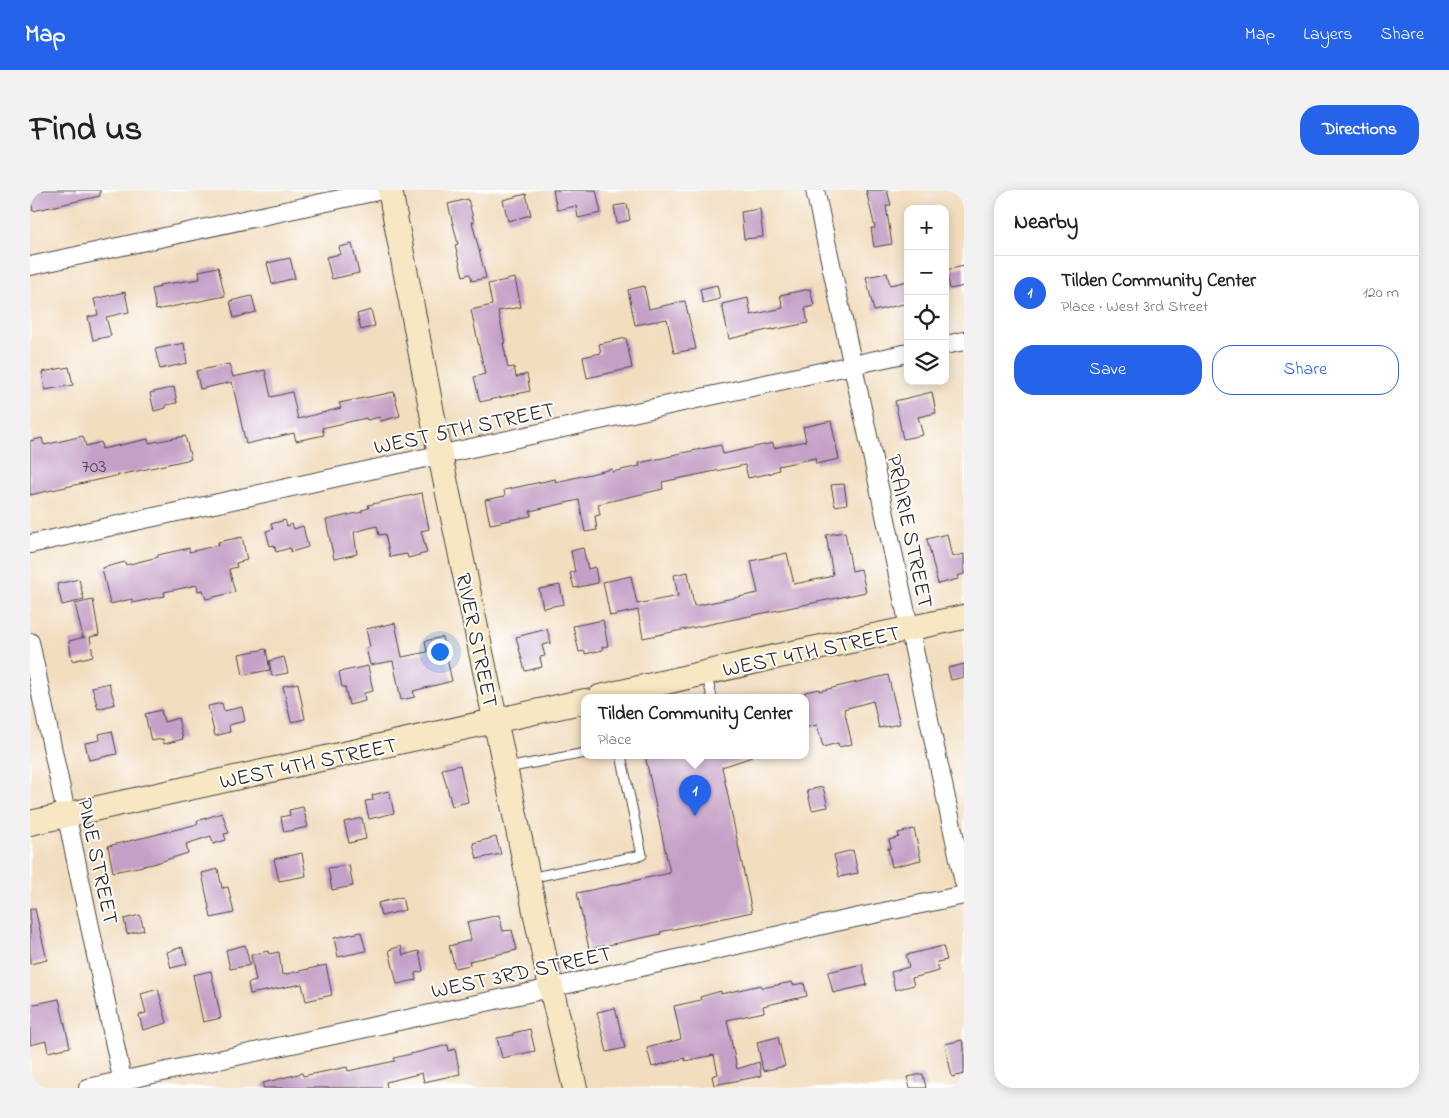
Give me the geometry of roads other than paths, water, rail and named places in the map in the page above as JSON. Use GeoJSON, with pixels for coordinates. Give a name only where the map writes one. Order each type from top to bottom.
{"type":"FeatureCollection","features":[{"type":"Feature","properties":{"kind":"street"},"geometry":{"type":"LineString","coordinates":[[30,266],[382,190]]}},
{"type":"Feature","properties":{"kind":"street","name":"RIVER STREET"},"geometry":{"type":"LineString","coordinates":[[390,190],[440,455],[551,988],[575,1088]]}},
{"type":"Feature","properties":{"kind":"street","name":"PRAIRIE STREET"},"geometry":{"type":"LineString","coordinates":[[815,190],[964,882]]}},
{"type":"Feature","properties":{"kind":"street"},"geometry":{"type":"LineString","coordinates":[[949,344],[964,341]]}},
{"type":"Feature","properties":{"kind":"street","name":"WEST 5TH STREET"},"geometry":{"type":"LineString","coordinates":[[30,544],[904,354]]}},
{"type":"Feature","properties":{"kind":"street","name":"WEST 4TH STREET"},"geometry":{"type":"LineString","coordinates":[[613,694],[964,617]]}},
{"type":"Feature","properties":{"kind":"street","name":"PINE STREET"},"geometry":{"type":"LineString","coordinates":[[30,642],[124,1084]]}},
{"type":"Feature","properties":{"kind":"street","name":"WEST 4TH STREET"},"geometry":{"type":"LineString","coordinates":[[30,823],[581,701]]}},
{"type":"Feature","properties":{"kind":"street","name":"WEST 3RD STREET"},"geometry":{"type":"LineString","coordinates":[[88,1088],[124,1084],[836,922],[964,895]]}},
{"type":"Feature","properties":{"kind":"lane"},"geometry":{"type":"LineString","coordinates":[[706,673],[711,694]]}},
{"type":"Feature","properties":{"kind":"lane"},"geometry":{"type":"LineString","coordinates":[[505,769],[581,754]]}},
{"type":"Feature","properties":{"kind":"lane"},"geometry":{"type":"LineString","coordinates":[[528,878],[642,855],[622,759]]}},
{"type":"Feature","properties":{"kind":"place","name":"Tilden Community Center"},"geometry":{"type":"Point","coordinates":[695,816]}}]}
